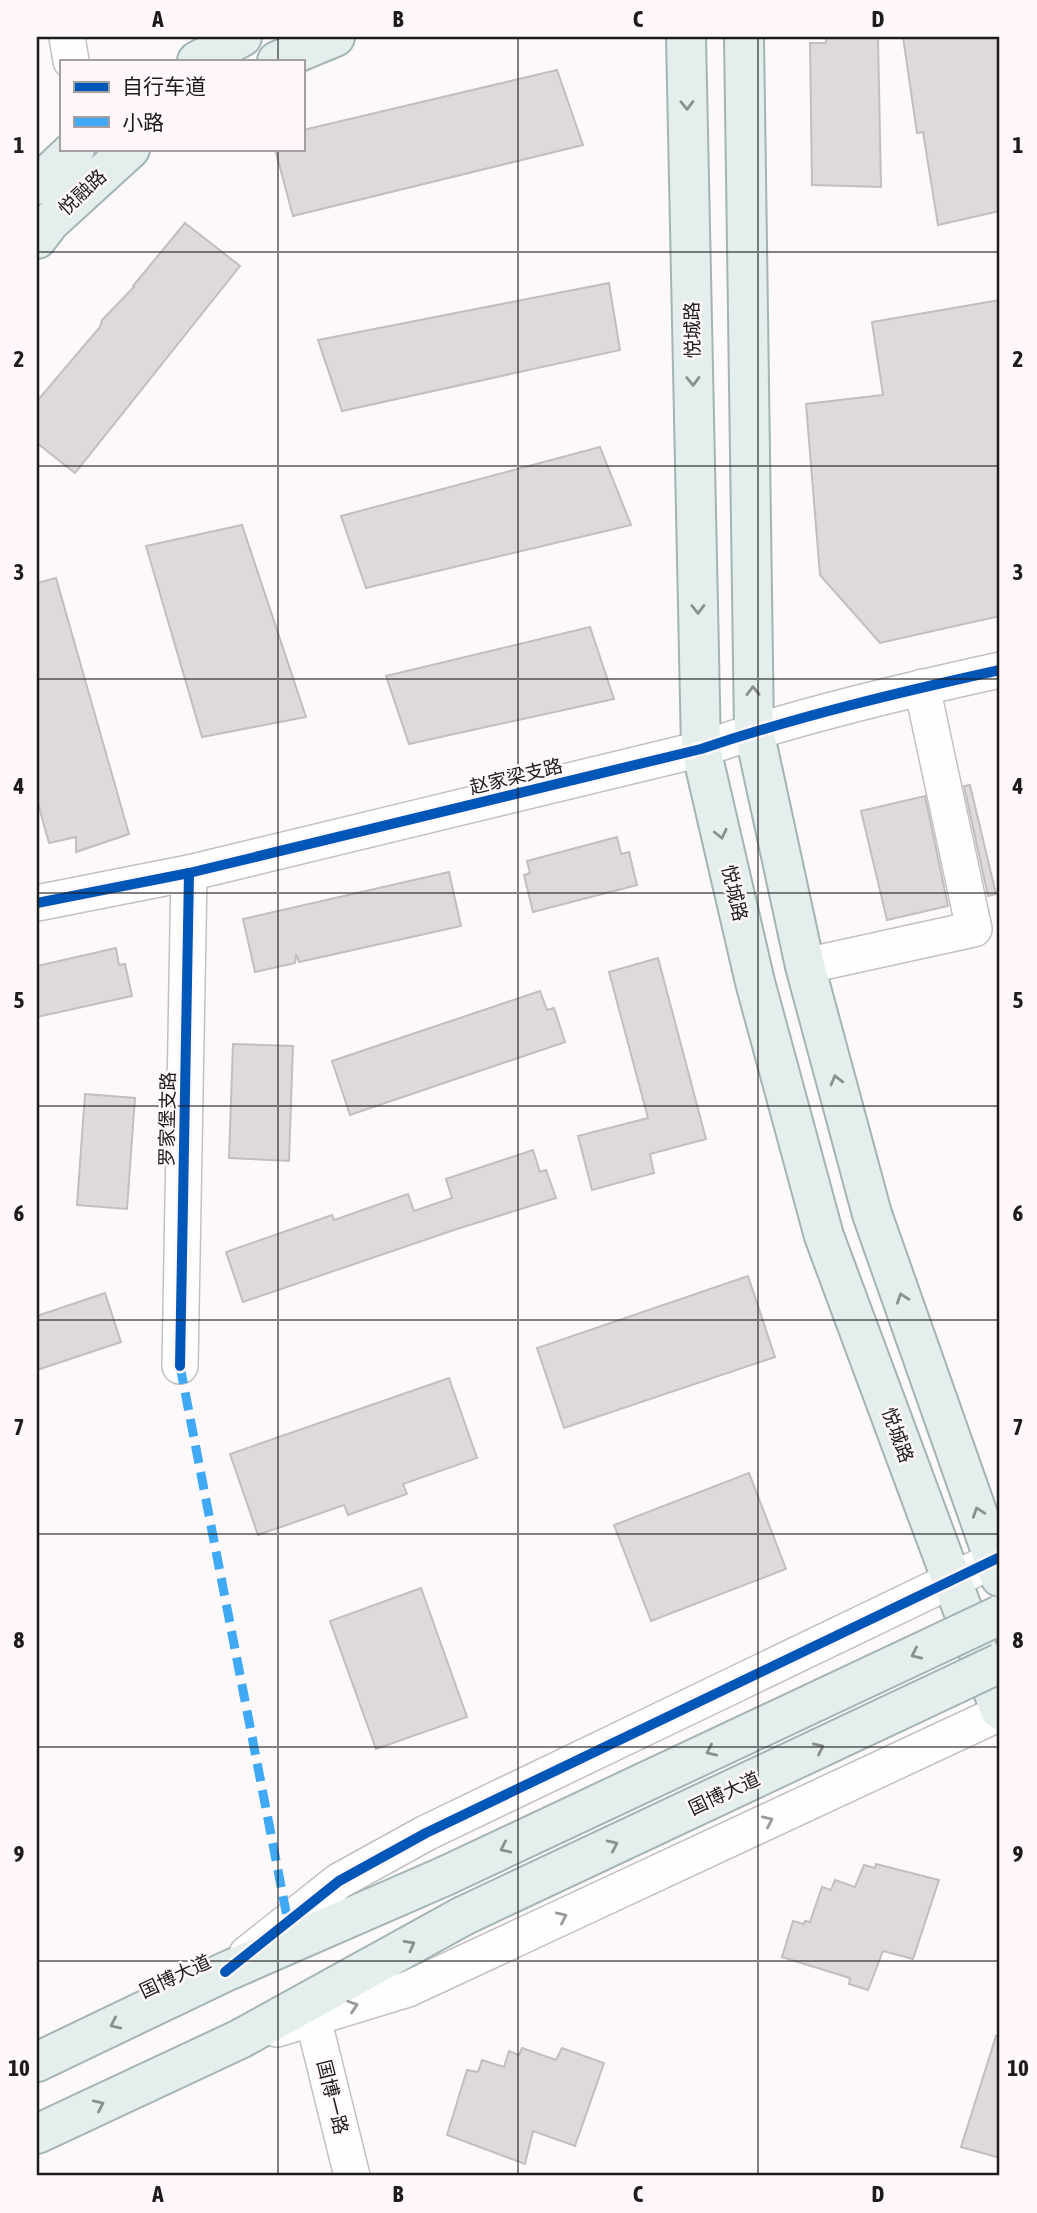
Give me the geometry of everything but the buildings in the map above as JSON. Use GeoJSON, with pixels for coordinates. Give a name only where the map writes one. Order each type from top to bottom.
{"type":"FeatureCollection","features":[{"type":"Feature","properties":{"kind":"main road"},"geometry":{"type":"LineString","coordinates":[[199,60],[242,37]]}},
{"type":"Feature","properties":{"kind":"main road"},"geometry":{"type":"LineString","coordinates":[[279,60],[335,37]]}},
{"type":"Feature","properties":{"kind":"main road","name":"悦城路"},"geometry":{"type":"LineString","coordinates":[[686,37],[701,749],[755,982],[824,1236],[1000,1712]]}},
{"type":"Feature","properties":{"kind":"main road"},"geometry":{"type":"LineString","coordinates":[[744,37],[754,731],[805,966],[872,1214],[998,1565]]}},
{"type":"Feature","properties":{"kind":"main road","name":"悦融路"},"geometry":{"type":"LineString","coordinates":[[37,185],[74,150]]}},
{"type":"Feature","properties":{"kind":"main road","name":"悦融路"},"geometry":{"type":"LineString","coordinates":[[37,239],[50,222],[123,151]]}},
{"type":"Feature","properties":{"kind":"main road","name":"国博大道"},"geometry":{"type":"LineString","coordinates":[[37,2062],[225,1972],[445,1876],[1000,1615]]}},
{"type":"Feature","properties":{"kind":"main road","name":"国博大道"},"geometry":{"type":"LineString","coordinates":[[37,2134],[240,2039],[463,1916],[1000,1663]]}},
{"type":"Feature","properties":{"kind":"street"},"geometry":{"type":"LineString","coordinates":[[67,37],[71,60]]}},
{"type":"Feature","properties":{"kind":"street","name":"赵家梁支路"},"geometry":{"type":"LineString","coordinates":[[37,902],[189,873],[701,749],[754,731],[922,687],[1000,670]]}},
{"type":"Feature","properties":{"kind":"street"},"geometry":{"type":"LineString","coordinates":[[805,966],[974,929],[922,687]]}},
{"type":"Feature","properties":{"kind":"street","name":"罗家堡支路"},"geometry":{"type":"LineString","coordinates":[[180,1366],[189,873]]}},
{"type":"Feature","properties":{"kind":"street"},"geometry":{"type":"LineString","coordinates":[[225,1972],[339,1881],[426,1833],[952,1581],[998,1565]]}},
{"type":"Feature","properties":{"kind":"street"},"geometry":{"type":"LineString","coordinates":[[240,2039],[408,1989],[1000,1712]]}},
{"type":"Feature","properties":{"kind":"street","name":"国博一路"},"geometry":{"type":"LineString","coordinates":[[313,2018],[352,2176]]}},
{"type":"Feature","properties":{"kind":"marked path"},"geometry":{"type":"LineString","coordinates":[[180,1366],[288,1922]]}},
{"type":"Feature","properties":{"kind":"cycle path"},"geometry":{"type":"LineString","coordinates":[[37,903],[189,873],[701,749],[850,705],[1000,670]]}},
{"type":"Feature","properties":{"kind":"cycle path"},"geometry":{"type":"LineString","coordinates":[[180,1366],[189,873]]}},
{"type":"Feature","properties":{"kind":"cycle path"},"geometry":{"type":"LineString","coordinates":[[225,1972],[339,1881],[426,1833],[1000,1557]]}}]}
